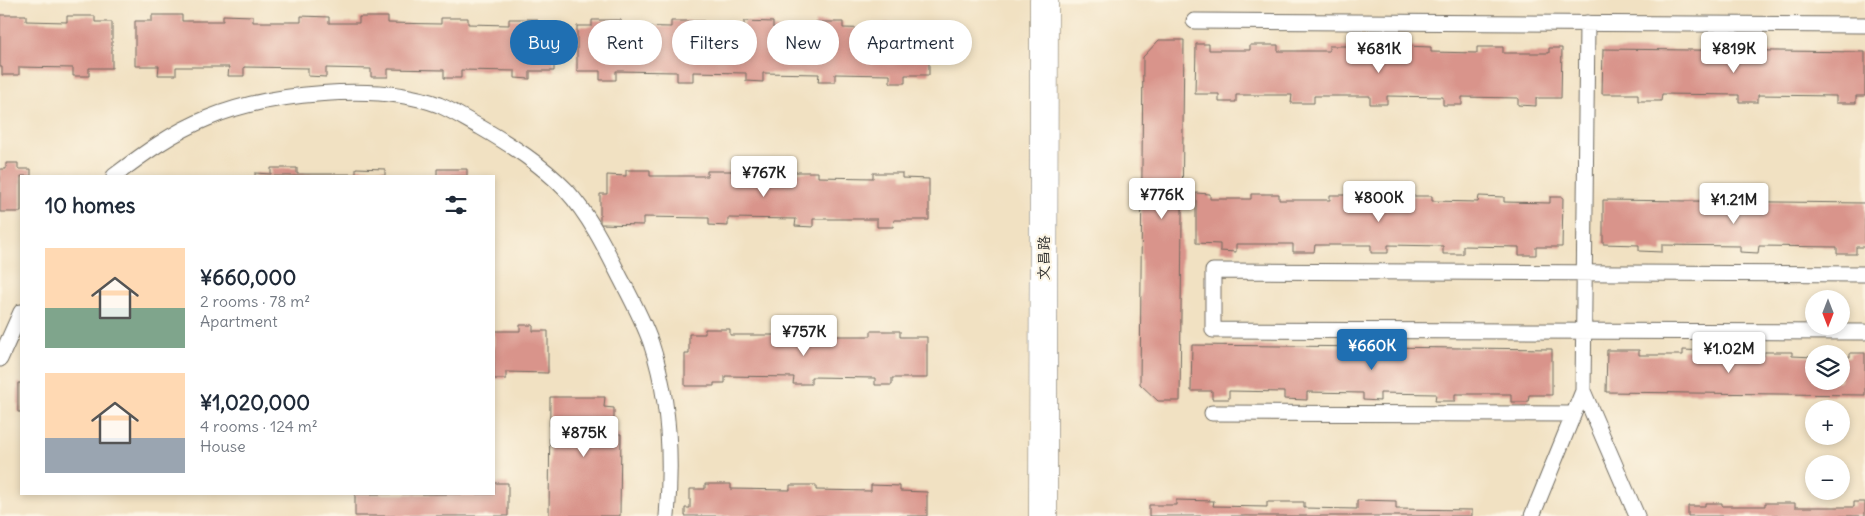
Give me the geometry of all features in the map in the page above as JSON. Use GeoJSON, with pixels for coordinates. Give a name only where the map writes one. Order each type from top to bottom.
{"type":"FeatureCollection","features":[{"type":"Feature","properties":{"kind":"street","name":"文昌路"},"geometry":{"type":"LineString","coordinates":[[1043,516],[1044,0]]}},
{"type":"Feature","properties":{"kind":"lane"},"geometry":{"type":"LineString","coordinates":[[1194,22],[1865,24]]}},
{"type":"Feature","properties":{"kind":"lane"},"geometry":{"type":"LineString","coordinates":[[1532,516],[1582,391],[1587,23]]}},
{"type":"Feature","properties":{"kind":"lane"},"geometry":{"type":"LineString","coordinates":[[115,175],[145,152],[176,133],[206,119],[233,108],[257,102],[306,96],[350,93],[396,95],[418,100],[438,105],[451,111],[506,143],[537,164],[566,190],[579,206],[604,245],[640,315],[651,343],[664,402],[669,452],[667,516]]}},
{"type":"Feature","properties":{"kind":"lane"},"geometry":{"type":"LineString","coordinates":[[1865,274],[1213,271],[1213,330],[1865,332]]}},
{"type":"Feature","properties":{"kind":"lane"},"geometry":{"type":"LineString","coordinates":[[0,359],[20,314]]}},
{"type":"Feature","properties":{"kind":"lane"},"geometry":{"type":"LineString","coordinates":[[1582,391],[1637,516]]}},
{"type":"Feature","properties":{"kind":"lane"},"geometry":{"type":"LineString","coordinates":[[1212,413],[1573,414]]}},
{"type":"Feature","properties":{"kind":"building"},"geometry":{"type":"Polygon","coordinates":[[[0,15],[26,15],[26,21],[67,22],[67,16],[95,16],[95,22],[112,22],[112,68],[89,68],[89,76],[73,76],[73,68],[19,67],[19,75],[2,75],[2,67],[0,67],[0,15]]]}},
{"type":"Feature","properties":{"kind":"building"},"geometry":{"type":"Polygon","coordinates":[[[152,15],[182,15],[182,21],[223,21],[223,15],[253,16],[253,22],[301,22],[301,16],[329,17],[329,23],[359,23],[359,17],[388,17],[388,23],[441,24],[441,18],[468,18],[468,24],[509,25],[509,19],[537,19],[510,20],[510,65],[554,65],[554,71],[530,71],[530,79],[515,78],[515,71],[461,70],[461,78],[444,78],[444,70],[388,69],[388,77],[371,77],[371,69],[326,68],[326,77],[308,76],[308,68],[244,67],[244,76],[228,76],[229,67],[176,67],[176,75],[158,75],[159,66],[135,66],[135,21],[152,21],[152,15]]]}},
{"type":"Feature","properties":{"kind":"building"},"geometry":{"type":"Polygon","coordinates":[[[672,21],[672,65],[757,65],[757,21],[767,22],[767,65],[839,65],[839,22],[843,22],[843,28],[849,28],[849,65],[929,65],[929,75],[905,75],[905,83],[890,83],[890,75],[835,74],[835,82],[818,82],[819,74],[763,73],[763,82],[746,81],[746,73],[693,72],[693,81],[677,81],[677,72],[616,71],[616,80],[600,80],[600,71],[577,71],[578,26],[588,26],[588,65],[662,65],[662,27],[671,27],[672,21]]]}},
{"type":"Feature","properties":{"kind":"building"},"geometry":{"type":"Polygon","coordinates":[[[1159,40],[1184,40],[1180,401],[1158,401],[1140,384],[1143,57],[1159,40]]]}},
{"type":"Feature","properties":{"kind":"building"},"geometry":{"type":"Polygon","coordinates":[[[1196,44],[1209,44],[1209,50],[1250,50],[1250,45],[1278,45],[1278,51],[1329,51],[1329,46],[1353,46],[1353,51],[1404,52],[1404,46],[1431,47],[1431,52],[1477,53],[1477,47],[1503,47],[1503,53],[1549,53],[1549,48],[1562,48],[1561,98],[1536,98],[1536,106],[1518,105],[1518,98],[1462,97],[1462,105],[1443,105],[1443,97],[1387,96],[1387,104],[1370,104],[1370,96],[1314,96],[1314,103],[1291,103],[1292,95],[1236,95],[1236,102],[1219,102],[1219,94],[1195,94],[1196,44]]]}},
{"type":"Feature","properties":{"kind":"building"},"geometry":{"type":"Polygon","coordinates":[[[1603,49],[1865,52],[1865,96],[1856,96],[1856,103],[1836,103],[1836,96],[1758,95],[1758,102],[1739,102],[1739,95],[1662,94],[1661,101],[1638,101],[1638,94],[1602,94],[1603,49]]]}},
{"type":"Feature","properties":{"kind":"building"},"geometry":{"type":"Polygon","coordinates":[[[6,163],[18,163],[18,169],[31,169],[31,175],[20,175],[20,212],[0,212],[0,169],[6,169],[6,163]]]}},
{"type":"Feature","properties":{"kind":"building"},"geometry":{"type":"Polygon","coordinates":[[[271,168],[297,168],[297,174],[356,174],[356,168],[385,169],[385,175],[255,175],[255,173],[271,174],[271,168]]]}},
{"type":"Feature","properties":{"kind":"building"},"geometry":{"type":"Polygon","coordinates":[[[437,169],[467,169],[467,175],[437,175],[437,169]]]}},
{"type":"Feature","properties":{"kind":"building"},"geometry":{"type":"Polygon","coordinates":[[[626,170],[650,170],[650,176],[707,176],[707,171],[732,171],[732,177],[792,177],[792,172],[818,172],[818,177],[873,178],[873,173],[902,173],[902,178],[929,179],[929,220],[894,220],[893,227],[877,227],[877,219],[813,219],[813,227],[795,226],[796,219],[728,218],[728,226],[709,225],[709,218],[643,217],[643,225],[600,224],[600,194],[607,194],[607,175],[626,176],[626,170]]]}},
{"type":"Feature","properties":{"kind":"building"},"geometry":{"type":"Polygon","coordinates":[[[1196,193],[1210,194],[1210,199],[1251,199],[1251,194],[1279,194],[1279,200],[1330,200],[1330,195],[1354,195],[1354,201],[1404,201],[1404,196],[1432,196],[1432,201],[1478,202],[1479,196],[1504,197],[1504,202],[1550,203],[1550,197],[1563,197],[1562,247],[1536,247],[1536,255],[1519,255],[1519,247],[1463,246],[1463,254],[1443,254],[1443,246],[1388,245],[1388,253],[1371,253],[1371,245],[1315,245],[1314,252],[1293,252],[1293,244],[1236,244],[1236,252],[1220,251],[1220,244],[1196,243],[1196,193]]]}},
{"type":"Feature","properties":{"kind":"building"},"geometry":{"type":"Polygon","coordinates":[[[1603,200],[1865,203],[1865,247],[1856,247],[1856,254],[1837,254],[1837,247],[1759,246],[1758,253],[1740,252],[1740,246],[1662,245],[1662,252],[1639,251],[1639,245],[1603,244],[1603,200]]]}},
{"type":"Feature","properties":{"kind":"building"},"geometry":{"type":"Polygon","coordinates":[[[520,325],[533,325],[533,331],[548,331],[548,373],[506,372],[506,379],[495,379],[495,331],[520,331],[520,325]]]}},
{"type":"Feature","properties":{"kind":"building"},"geometry":{"type":"Polygon","coordinates":[[[705,329],[730,329],[730,335],[789,335],[789,330],[815,330],[815,336],[871,336],[871,331],[900,331],[900,337],[927,337],[927,378],[892,378],[892,385],[875,385],[875,378],[811,377],[811,384],[793,384],[794,377],[725,376],[725,383],[714,383],[714,386],[685,386],[685,354],[689,354],[689,334],[705,334],[705,329]]]}},
{"type":"Feature","properties":{"kind":"building"},"geometry":{"type":"Polygon","coordinates":[[[1192,345],[1552,349],[1552,395],[1529,395],[1528,402],[1511,402],[1511,394],[1455,394],[1455,401],[1435,401],[1436,394],[1380,393],[1380,401],[1363,400],[1363,393],[1307,392],[1307,400],[1284,399],[1284,392],[1229,391],[1229,399],[1212,399],[1212,391],[1191,391],[1192,345]]]}},
{"type":"Feature","properties":{"kind":"building"},"geometry":{"type":"Polygon","coordinates":[[[1607,350],[1639,350],[1639,355],[1683,355],[1683,350],[1709,351],[1709,355],[1764,356],[1764,352],[1792,352],[1792,356],[1805,357],[1805,390],[1850,390],[1850,353],[1865,353],[1865,395],[1606,392],[1607,350]]]}},
{"type":"Feature","properties":{"kind":"building"},"geometry":{"type":"Polygon","coordinates":[[[18,383],[20,383],[20,412],[18,412],[18,383]]]}},
{"type":"Feature","properties":{"kind":"building"},"geometry":{"type":"Polygon","coordinates":[[[550,397],[605,397],[604,407],[614,408],[614,434],[621,434],[620,516],[549,516],[550,397]]]}},
{"type":"Feature","properties":{"kind":"building"},"geometry":{"type":"Polygon","coordinates":[[[495,483],[508,483],[508,516],[355,516],[355,495],[495,495],[495,483]]]}},
{"type":"Feature","properties":{"kind":"building"},"geometry":{"type":"Polygon","coordinates":[[[705,484],[731,484],[731,489],[790,490],[790,485],[816,485],[816,490],[871,491],[871,485],[900,486],[900,491],[927,492],[927,516],[685,516],[685,508],[690,508],[690,489],[705,489],[705,484]]]}},
{"type":"Feature","properties":{"kind":"building"},"geometry":{"type":"Polygon","coordinates":[[[1176,500],[1214,501],[1213,506],[1267,507],[1267,502],[1304,502],[1304,508],[1357,509],[1357,500],[1396,501],[1396,509],[1472,510],[1472,516],[1149,516],[1149,505],[1176,505],[1176,500]]]}},
{"type":"Feature","properties":{"kind":"building"},"geometry":{"type":"Polygon","coordinates":[[[1854,502],[1865,502],[1865,516],[1688,516],[1688,506],[1705,506],[1705,503],[1722,503],[1722,506],[1765,506],[1765,503],[1795,503],[1795,507],[1854,507],[1854,502]]]}}]}
